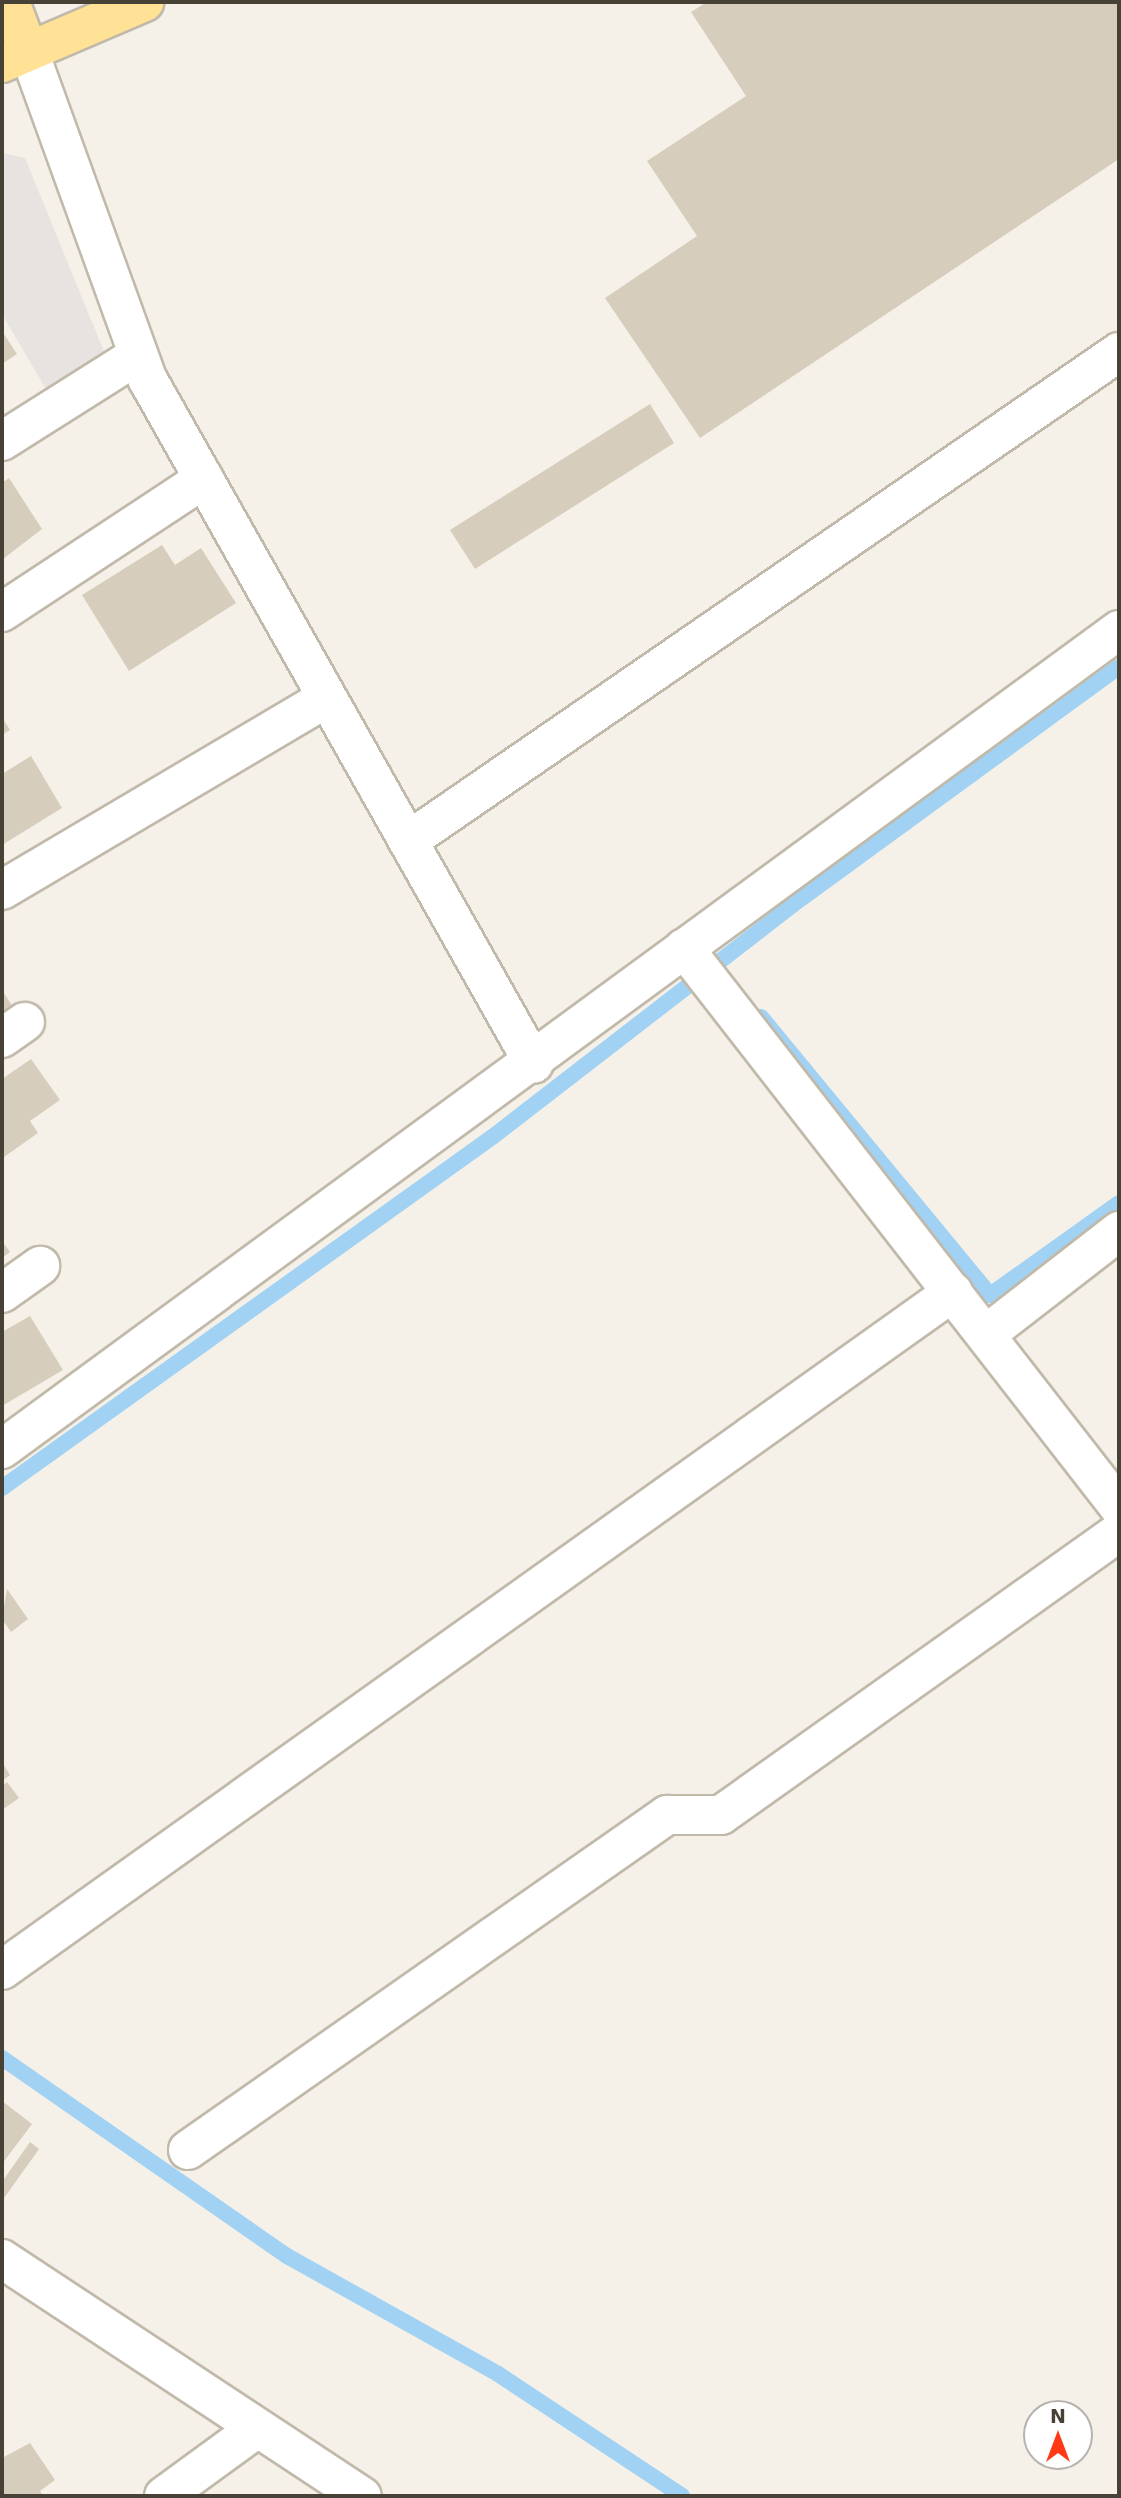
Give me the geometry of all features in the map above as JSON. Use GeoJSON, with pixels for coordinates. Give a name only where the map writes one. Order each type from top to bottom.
{"type":"FeatureCollection","features":[{"type":"Feature","properties":{"kind":"main road"},"geometry":{"type":"LineString","coordinates":[[10,2],[15,58],[144,2]]}},
{"type":"Feature","properties":{"kind":"street"},"geometry":{"type":"LineString","coordinates":[[15,58],[143,367],[534,1064]]}},
{"type":"Feature","properties":{"kind":"street"},"geometry":{"type":"LineString","coordinates":[[408,841],[1119,352]]}},
{"type":"Feature","properties":{"kind":"street"},"geometry":{"type":"LineString","coordinates":[[2,441],[143,367]]}},
{"type":"Feature","properties":{"kind":"street"},"geometry":{"type":"LineString","coordinates":[[2,612],[204,479]]}},
{"type":"Feature","properties":{"kind":"street"},"geometry":{"type":"LineString","coordinates":[[2,1449],[534,1064],[697,965],[1119,630]]}},
{"type":"Feature","properties":{"kind":"street"},"geometry":{"type":"LineString","coordinates":[[2,890],[327,698]]}},
{"type":"Feature","properties":{"kind":"street"},"geometry":{"type":"LineString","coordinates":[[697,965],[953,1292],[989,1332],[1119,1507]]}},
{"type":"Feature","properties":{"kind":"street"},"geometry":{"type":"LineString","coordinates":[[989,1332],[1119,1231]]}},
{"type":"Feature","properties":{"kind":"street"},"geometry":{"type":"LineString","coordinates":[[2,1293],[40,1266]]}},
{"type":"Feature","properties":{"kind":"street"},"geometry":{"type":"LineString","coordinates":[[2,1970],[953,1292]]}},
{"type":"Feature","properties":{"kind":"street"},"geometry":{"type":"LineString","coordinates":[[188,2150],[667,1815],[721,1815],[1119,1532]]}},
{"type":"Feature","properties":{"kind":"street"},"geometry":{"type":"LineString","coordinates":[[2,2259],[256,2429],[362,2496]]}},
{"type":"Feature","properties":{"kind":"street"},"geometry":{"type":"LineString","coordinates":[[164,2496],[256,2429]]}},
{"type":"Feature","properties":{"kind":"shaded area"},"geometry":{"type":"Polygon","coordinates":[[[2,153],[25,158],[107,359],[46,389],[2,314],[2,153]]]}},
{"type":"Feature","properties":{"kind":"building"},"geometry":{"type":"Polygon","coordinates":[[[707,2],[1119,2],[1119,159],[700,438],[605,298],[697,236],[647,161],[746,96],[691,12],[707,2]]]}},
{"type":"Feature","properties":{"kind":"building"},"geometry":{"type":"Polygon","coordinates":[[[2,331],[17,354],[2,364],[2,331]]]}},
{"type":"Feature","properties":{"kind":"building"},"geometry":{"type":"Polygon","coordinates":[[[650,404],[674,443],[475,569],[450,530],[650,404]]]}},
{"type":"Feature","properties":{"kind":"building"},"geometry":{"type":"Polygon","coordinates":[[[9,478],[42,529],[3,559],[2,483],[9,478]]]}},
{"type":"Feature","properties":{"kind":"building"},"geometry":{"type":"Polygon","coordinates":[[[162,545],[175,565],[201,548],[236,603],[129,671],[82,595],[162,545]]]}},
{"type":"Feature","properties":{"kind":"building"},"geometry":{"type":"Polygon","coordinates":[[[2,717],[10,730],[2,735],[2,717]]]}},
{"type":"Feature","properties":{"kind":"building"},"geometry":{"type":"Polygon","coordinates":[[[31,756],[62,808],[2,845],[2,774],[31,756]]]}},
{"type":"Feature","properties":{"kind":"building"},"geometry":{"type":"Polygon","coordinates":[[[2,990],[13,1007],[2,1014],[2,990]]]}},
{"type":"Feature","properties":{"kind":"building"},"geometry":{"type":"Polygon","coordinates":[[[31,1059],[60,1100],[30,1121],[38,1133],[4,1157],[2,1079],[31,1059]]]}},
{"type":"Feature","properties":{"kind":"building"},"geometry":{"type":"Polygon","coordinates":[[[2,1241],[10,1252],[2,1258],[2,1241]]]}},
{"type":"Feature","properties":{"kind":"building"},"geometry":{"type":"Polygon","coordinates":[[[30,1316],[63,1370],[2,1406],[2,1332],[30,1316]]]}},
{"type":"Feature","properties":{"kind":"building"},"geometry":{"type":"Polygon","coordinates":[[[7,1589],[28,1619],[11,1632],[2,1619],[7,1589]]]}},
{"type":"Feature","properties":{"kind":"building"},"geometry":{"type":"Polygon","coordinates":[[[2,1762],[10,1775],[2,1781],[2,1762]]]}},
{"type":"Feature","properties":{"kind":"building"},"geometry":{"type":"Polygon","coordinates":[[[7,1782],[19,1798],[2,1810],[2,1786],[7,1782]]]}},
{"type":"Feature","properties":{"kind":"building"},"geometry":{"type":"Polygon","coordinates":[[[2,2101],[32,2124],[2,2164],[2,2101]]]}},
{"type":"Feature","properties":{"kind":"building"},"geometry":{"type":"Polygon","coordinates":[[[30,2142],[39,2149],[2,2201],[2,2182],[30,2142]]]}},
{"type":"Feature","properties":{"kind":"building"},"geometry":{"type":"Polygon","coordinates":[[[30,2443],[55,2480],[40,2491],[43,2496],[2,2496],[2,2458],[30,2443]]]}},
{"type":"Feature","properties":{"kind":"waterway"},"geometry":{"type":"LineString","coordinates":[[2,1488],[495,1135],[802,898],[1119,667]]}},
{"type":"Feature","properties":{"kind":"waterway"},"geometry":{"type":"LineString","coordinates":[[761,1017],[990,1295],[1119,1203]]}},
{"type":"Feature","properties":{"kind":"waterway"},"geometry":{"type":"LineString","coordinates":[[2,2058],[287,2256],[498,2374],[682,2496]]}}]}
